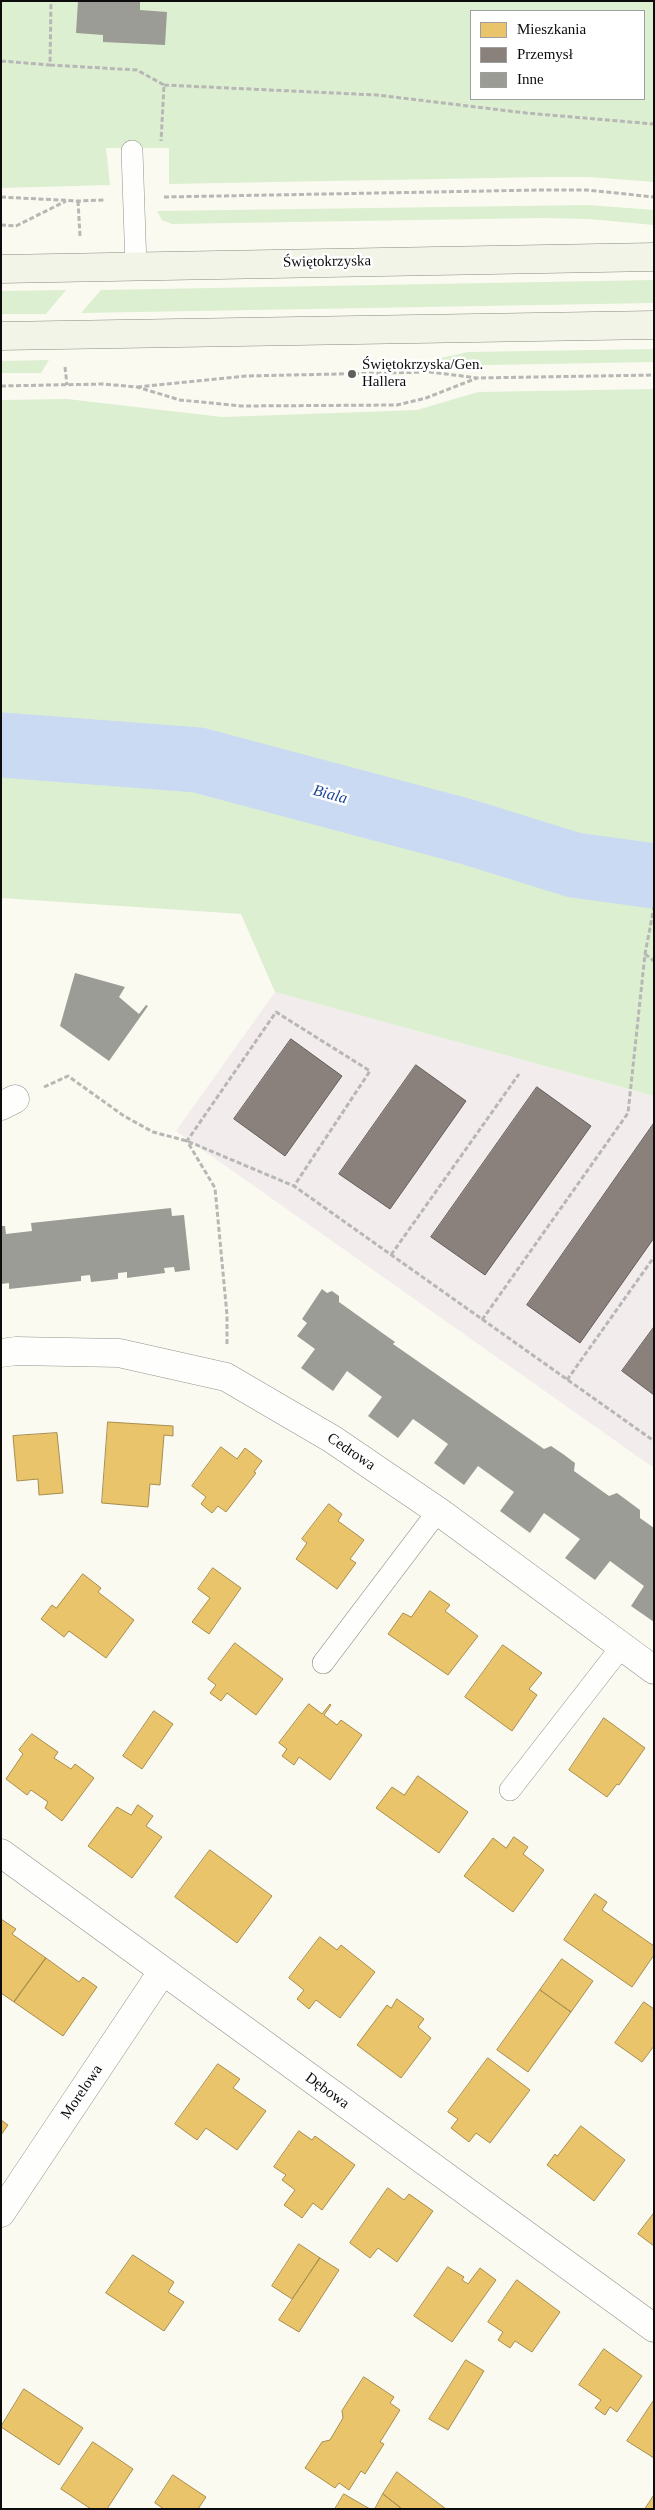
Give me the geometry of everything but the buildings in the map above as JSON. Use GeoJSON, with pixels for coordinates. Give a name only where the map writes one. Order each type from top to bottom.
{"type":"FeatureCollection","features":[{"type":"Feature","properties":{"kind":"main road","name":"Świętokrzyska"},"geometry":{"type":"LineString","coordinates":[[1,269],[654,257]]}},
{"type":"Feature","properties":{"kind":"main road"},"geometry":{"type":"LineString","coordinates":[[1,336],[654,325]]}},
{"type":"Feature","properties":{"kind":"street","name":"Cedrowa"},"geometry":{"type":"LineString","coordinates":[[1,1353],[16,1351],[119,1353],[226,1377],[332,1439],[438,1511],[654,1670]]}},
{"type":"Feature","properties":{"kind":"street","name":"Dębowa"},"geometry":{"type":"LineString","coordinates":[[1,1853],[162,1972],[654,2328]]}},
{"type":"Feature","properties":{"kind":"street","name":"Morelowa"},"geometry":{"type":"LineString","coordinates":[[1,2213],[162,1972]]}},
{"type":"Feature","properties":{"kind":"lane"},"geometry":{"type":"LineString","coordinates":[[132,151],[136,266]]}},
{"type":"Feature","properties":{"kind":"lane"},"geometry":{"type":"LineString","coordinates":[[323,1663],[438,1511]]}},
{"type":"Feature","properties":{"kind":"lane"},"geometry":{"type":"LineString","coordinates":[[510,1790],[622,1646]]}},
{"type":"Feature","properties":{"kind":"path"},"geometry":{"type":"LineString","coordinates":[[50,65],[51,1]]}},
{"type":"Feature","properties":{"kind":"path"},"geometry":{"type":"LineString","coordinates":[[1,61],[137,70],[164,85],[377,95],[526,113],[654,124]]}},
{"type":"Feature","properties":{"kind":"path"},"geometry":{"type":"LineString","coordinates":[[160,148],[164,85]]}},
{"type":"Feature","properties":{"kind":"path"},"geometry":{"type":"LineString","coordinates":[[1,197],[67,200],[540,190],[586,190],[654,196]]}},
{"type":"Feature","properties":{"kind":"path"},"geometry":{"type":"LineString","coordinates":[[1,225],[16,226],[67,200]]}},
{"type":"Feature","properties":{"kind":"path"},"geometry":{"type":"LineString","coordinates":[[1,386],[103,384],[137,387],[246,376],[430,372],[478,378],[654,375]]}},
{"type":"Feature","properties":{"kind":"path"},"geometry":{"type":"LineString","coordinates":[[137,387],[180,400],[241,406],[397,405],[426,398],[478,378]]}},
{"type":"Feature","properties":{"kind":"path"},"geometry":{"type":"LineString","coordinates":[[482,1320],[628,1113],[645,954],[654,907]]}},
{"type":"Feature","properties":{"kind":"path"},"geometry":{"type":"LineString","coordinates":[[645,954],[654,961]]}},
{"type":"Feature","properties":{"kind":"path"},"geometry":{"type":"LineString","coordinates":[[187,1141],[276,1012],[370,1071],[294,1186]]}},
{"type":"Feature","properties":{"kind":"path"},"geometry":{"type":"LineString","coordinates":[[391,1254],[519,1074]]}},
{"type":"Feature","properties":{"kind":"path"},"geometry":{"type":"LineString","coordinates":[[8,1103],[68,1076],[131,1120],[153,1132],[187,1141],[294,1186],[654,1441]]}},
{"type":"Feature","properties":{"kind":"path"},"geometry":{"type":"LineString","coordinates":[[187,1141],[215,1188],[228,1315],[226,1377]]}},
{"type":"Feature","properties":{"kind":"path"},"geometry":{"type":"LineString","coordinates":[[566,1380],[654,1257]]}},
{"type":"Feature","properties":{"kind":"shaded area"},"geometry":{"type":"Polygon","coordinates":[[[275,992],[654,1096],[654,1468],[176,1131],[275,992]]]}},
{"type":"Feature","properties":{"kind":"green space"},"geometry":{"type":"Polygon","coordinates":[[[1,1],[654,1],[654,182],[589,177],[544,177],[169,184],[169,148],[106,148],[110,185],[1,188],[1,1]]]}},
{"type":"Feature","properties":{"kind":"green space"},"geometry":{"type":"Polygon","coordinates":[[[588,205],[654,210],[654,225],[589,219],[541,218],[172,224],[162,220],[157,211],[588,205]]]}},
{"type":"Feature","properties":{"kind":"green space"},"geometry":{"type":"Polygon","coordinates":[[[654,280],[654,303],[81,313],[101,290],[654,280]]]}},
{"type":"Feature","properties":{"kind":"green space"},"geometry":{"type":"Polygon","coordinates":[[[66,290],[46,314],[1,314],[1,291],[66,290]]]}},
{"type":"Feature","properties":{"kind":"green space"},"geometry":{"type":"Polygon","coordinates":[[[654,349],[654,362],[433,366],[432,360],[468,352],[654,349]]]}},
{"type":"Feature","properties":{"kind":"green space"},"geometry":{"type":"Polygon","coordinates":[[[49,360],[41,373],[1,373],[1,361],[49,360]]]}},
{"type":"Feature","properties":{"kind":"green space"},"geometry":{"type":"Polygon","coordinates":[[[654,389],[654,1096],[275,992],[241,914],[1,898],[1,400],[67,399],[222,417],[417,410],[478,392],[654,389]]]}},
{"type":"Feature","properties":{"kind":"waterway","name":"Biala"},"geometry":{"type":"LineString","coordinates":[[1,745],[198,760],[468,832],[574,865],[654,876]]}},
{"type":"Feature","properties":{"kind":"place","name":"Świętokrzyska/Gen. Hallera"},"geometry":{"type":"Point","coordinates":[352,374]}}]}
